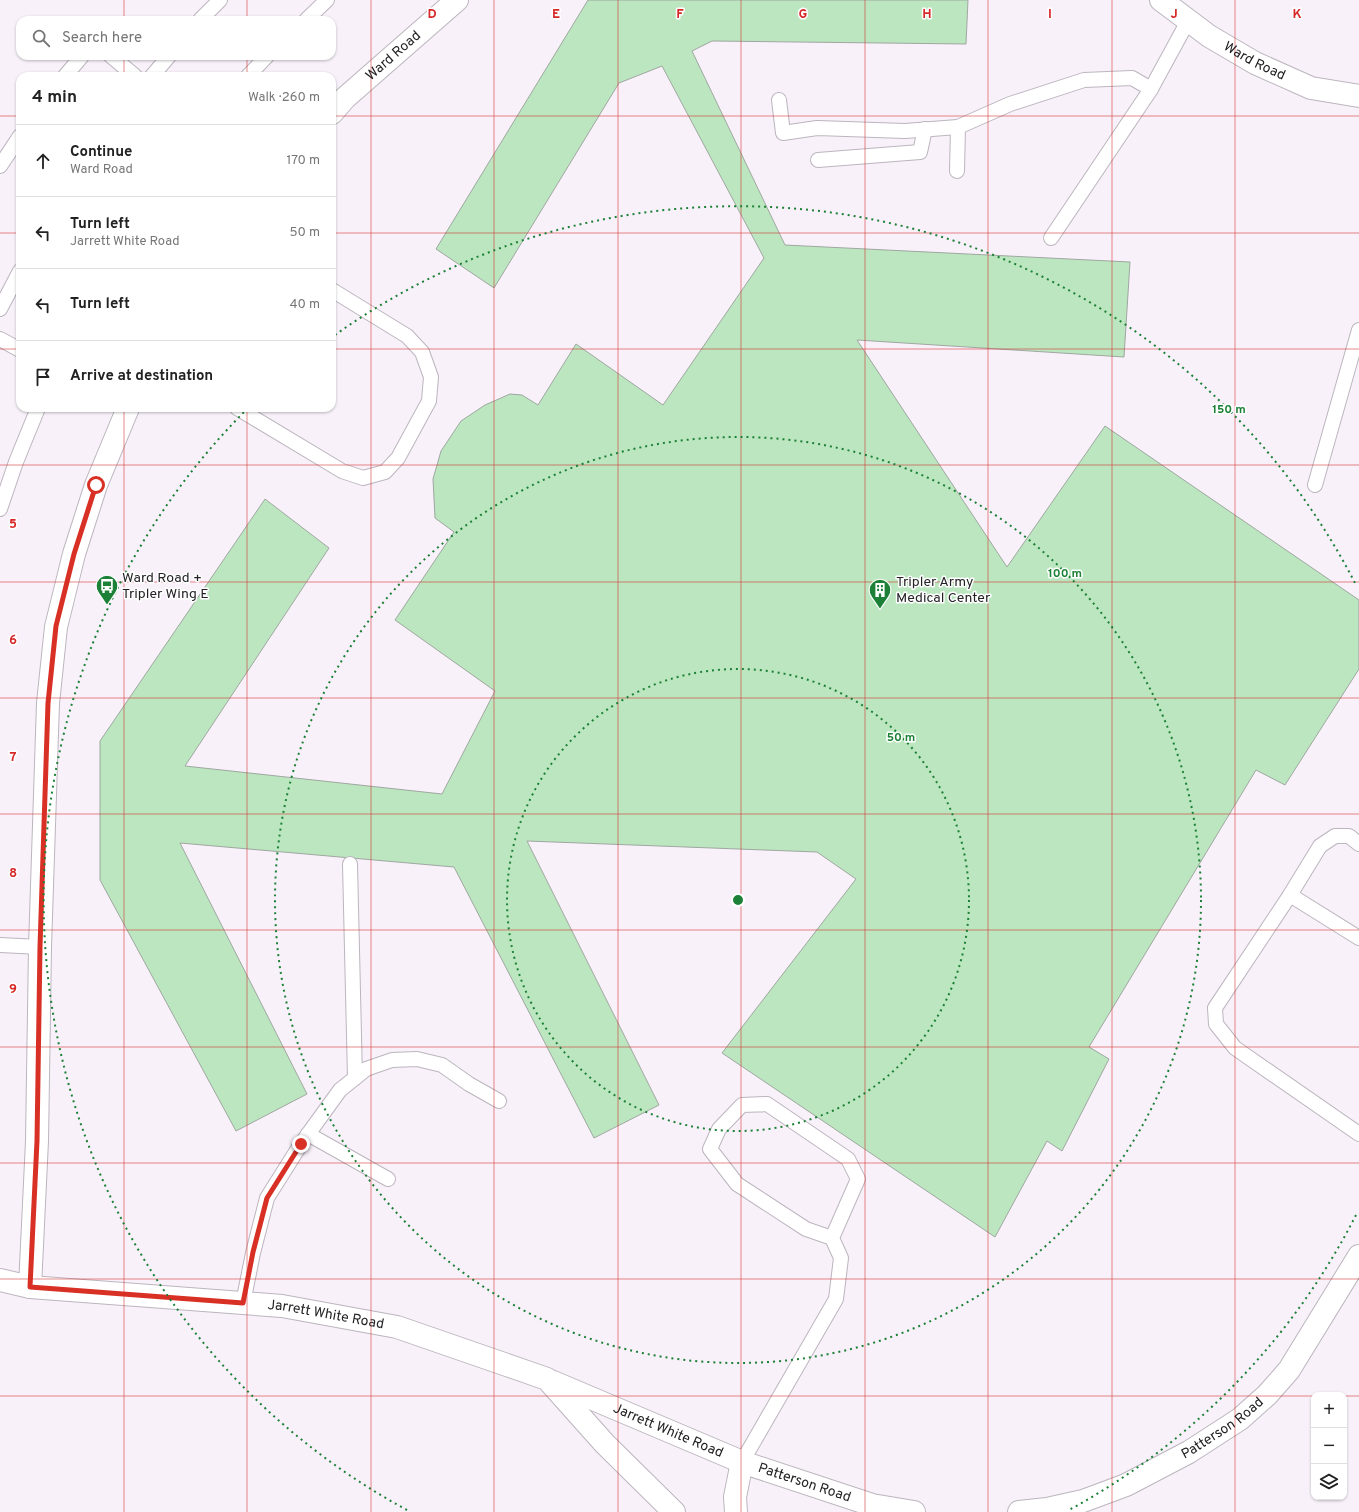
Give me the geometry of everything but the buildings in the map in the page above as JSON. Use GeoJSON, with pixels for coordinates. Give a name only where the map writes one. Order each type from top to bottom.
{"type":"FeatureCollection","features":[{"type":"Feature","properties":{"kind":"street","name":"Ward Road"},"geometry":{"type":"LineString","coordinates":[[336,109],[350,93],[456,0]]}},
{"type":"Feature","properties":{"kind":"street","name":"Ward Road"},"geometry":{"type":"LineString","coordinates":[[1161,0],[1208,36],[1255,63],[1311,88],[1359,96]]}},
{"type":"Feature","properties":{"kind":"street"},"geometry":{"type":"LineString","coordinates":[[30,1287],[37,1141],[40,947],[48,703],[56,626],[74,554],[96,485],[126,412]]}},
{"type":"Feature","properties":{"kind":"street","name":"Patterson Road"},"geometry":{"type":"LineString","coordinates":[[1019,1512],[1047,1509],[1083,1501],[1126,1485],[1189,1452],[1240,1419],[1267,1396],[1289,1370],[1359,1256]]}},
{"type":"Feature","properties":{"kind":"street","name":"Jarrett White Road"},"geometry":{"type":"LineString","coordinates":[[0,1280],[30,1287],[282,1306],[397,1327],[547,1379],[742,1462]]}},
{"type":"Feature","properties":{"kind":"street","name":"Jarrett White Road"},"geometry":{"type":"LineString","coordinates":[[547,1379],[605,1444],[674,1512]]}},
{"type":"Feature","properties":{"kind":"street"},"geometry":{"type":"LineString","coordinates":[[736,1512],[735,1497],[742,1462]]}},
{"type":"Feature","properties":{"kind":"street","name":"Patterson Road"},"geometry":{"type":"LineString","coordinates":[[742,1462],[872,1505],[914,1512]]}},
{"type":"Feature","properties":{"kind":"lane"},"geometry":{"type":"LineString","coordinates":[[204,16],[220,0]]}},
{"type":"Feature","properties":{"kind":"lane"},"geometry":{"type":"LineString","coordinates":[[310,16],[328,0]]}},
{"type":"Feature","properties":{"kind":"lane"},"geometry":{"type":"LineString","coordinates":[[1051,238],[1151,89],[1188,21]]}},
{"type":"Feature","properties":{"kind":"lane"},"geometry":{"type":"LineString","coordinates":[[68,72],[78,60]]}},
{"type":"Feature","properties":{"kind":"lane"},"geometry":{"type":"LineString","coordinates":[[116,60],[130,72]]}},
{"type":"Feature","properties":{"kind":"lane"},"geometry":{"type":"LineString","coordinates":[[155,72],[166,60]]}},
{"type":"Feature","properties":{"kind":"lane"},"geometry":{"type":"LineString","coordinates":[[252,72],[263,60]]}},
{"type":"Feature","properties":{"kind":"lane"},"geometry":{"type":"LineString","coordinates":[[779,100],[783,133],[817,128],[905,131],[958,127],[1010,104],[1084,80],[1132,78],[1151,89]]}},
{"type":"Feature","properties":{"kind":"lane"},"geometry":{"type":"LineString","coordinates":[[957,171],[958,127]]}},
{"type":"Feature","properties":{"kind":"lane"},"geometry":{"type":"LineString","coordinates":[[818,160],[920,152],[926,129]]}},
{"type":"Feature","properties":{"kind":"lane"},"geometry":{"type":"LineString","coordinates":[[0,166],[16,142]]}},
{"type":"Feature","properties":{"kind":"lane"},"geometry":{"type":"LineString","coordinates":[[0,309],[16,279]]}},
{"type":"Feature","properties":{"kind":"lane"},"geometry":{"type":"LineString","coordinates":[[244,412],[342,471],[363,478],[385,472],[398,458],[429,401],[431,377],[422,352],[407,336],[336,292]]}},
{"type":"Feature","properties":{"kind":"lane"},"geometry":{"type":"LineString","coordinates":[[1315,485],[1359,330]]}},
{"type":"Feature","properties":{"kind":"lane"},"geometry":{"type":"LineString","coordinates":[[0,340],[16,348]]}},
{"type":"Feature","properties":{"kind":"lane"},"geometry":{"type":"LineString","coordinates":[[0,509],[16,462],[36,412]]}},
{"type":"Feature","properties":{"kind":"lane"},"geometry":{"type":"LineString","coordinates":[[1359,844],[1348,836],[1334,836],[1320,846],[1290,895],[1215,1008],[1216,1024],[1235,1048],[1359,1134]]}},
{"type":"Feature","properties":{"kind":"lane"},"geometry":{"type":"LineString","coordinates":[[350,864],[355,1078]]}},
{"type":"Feature","properties":{"kind":"lane"},"geometry":{"type":"LineString","coordinates":[[1290,895],[1359,938]]}},
{"type":"Feature","properties":{"kind":"lane"},"geometry":{"type":"LineString","coordinates":[[0,945],[40,947]]}},
{"type":"Feature","properties":{"kind":"lane"},"geometry":{"type":"LineString","coordinates":[[243,1303],[253,1252],[267,1198],[308,1134],[340,1090],[366,1069],[392,1060],[417,1059],[442,1065],[469,1084],[499,1101]]}},
{"type":"Feature","properties":{"kind":"lane"},"geometry":{"type":"LineString","coordinates":[[742,1462],[836,1299],[841,1258],[832,1238],[806,1229],[737,1184],[710,1149],[719,1129],[742,1105],[767,1104],[848,1159],[858,1179],[832,1238]]}},
{"type":"Feature","properties":{"kind":"lane"},"geometry":{"type":"LineString","coordinates":[[308,1134],[388,1179]]}},
{"type":"Feature","properties":{"kind":"place","name":"Ward Road + Tripler Wing E"},"geometry":{"type":"Point","coordinates":[107,606]}},
{"type":"Feature","properties":{"kind":"place","name":"Tripler Army Medical Center"},"geometry":{"type":"Point","coordinates":[880,610]}},
{"type":"Feature","properties":{"kind":"route"},"geometry":{"type":"LineString","coordinates":[[96,485],[74,554],[56,626],[48,703],[40,947],[37,1141],[30,1287],[243,1303],[253,1252],[267,1198],[301,1144]]}}]}
